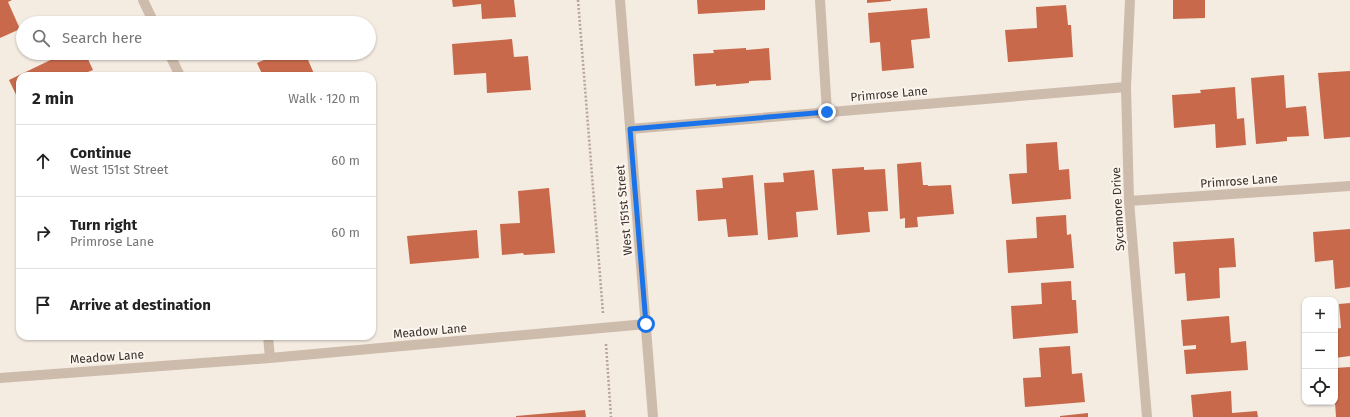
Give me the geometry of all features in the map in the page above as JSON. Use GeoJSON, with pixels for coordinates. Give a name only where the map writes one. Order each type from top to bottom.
{"type":"FeatureCollection","features":[{"type":"Feature","properties":{"kind":"street"},"geometry":{"type":"LineString","coordinates":[[143,0],[151,16]]}},
{"type":"Feature","properties":{"kind":"street","name":"West 151st Street"},"geometry":{"type":"LineString","coordinates":[[620,0],[654,417]]}},
{"type":"Feature","properties":{"kind":"street"},"geometry":{"type":"LineString","coordinates":[[820,0],[827,112]]}},
{"type":"Feature","properties":{"kind":"street","name":"Sycamore Drive"},"geometry":{"type":"LineString","coordinates":[[1130,0],[1126,87],[1129,201],[1147,417]]}},
{"type":"Feature","properties":{"kind":"street"},"geometry":{"type":"LineString","coordinates":[[172,60],[178,72]]}},
{"type":"Feature","properties":{"kind":"street","name":"Primrose Lane"},"geometry":{"type":"LineString","coordinates":[[630,129],[1126,87]]}},
{"type":"Feature","properties":{"kind":"street","name":"Primrose Lane"},"geometry":{"type":"LineString","coordinates":[[1129,201],[1350,186]]}},
{"type":"Feature","properties":{"kind":"street","name":"Meadow Lane"},"geometry":{"type":"LineString","coordinates":[[0,378],[270,358],[646,324]]}},
{"type":"Feature","properties":{"kind":"street"},"geometry":{"type":"LineString","coordinates":[[268,340],[270,358]]}},
{"type":"Feature","properties":{"kind":"path"},"geometry":{"type":"LineString","coordinates":[[578,0],[611,417]]}},
{"type":"Feature","properties":{"kind":"building"},"geometry":{"type":"Polygon","coordinates":[[[0,0],[12,0],[8,2],[16,20],[16,31],[0,38],[0,0]]]}},
{"type":"Feature","properties":{"kind":"building"},"geometry":{"type":"Polygon","coordinates":[[[452,0],[514,0],[516,17],[482,19],[481,4],[453,7],[452,0]]]}},
{"type":"Feature","properties":{"kind":"building"},"geometry":{"type":"Polygon","coordinates":[[[697,0],[765,0],[765,10],[698,14],[697,0]]]}},
{"type":"Feature","properties":{"kind":"building"},"geometry":{"type":"Polygon","coordinates":[[[867,0],[891,0],[891,1],[867,3],[867,0]]]}},
{"type":"Feature","properties":{"kind":"building"},"geometry":{"type":"Polygon","coordinates":[[[1173,0],[1205,0],[1205,18],[1173,19],[1173,0]]]}},
{"type":"Feature","properties":{"kind":"building"},"geometry":{"type":"Polygon","coordinates":[[[1066,5],[1068,25],[1071,25],[1073,57],[1008,62],[1005,30],[1037,28],[1036,7],[1066,5]]]}},
{"type":"Feature","properties":{"kind":"building"},"geometry":{"type":"Polygon","coordinates":[[[927,8],[930,38],[911,40],[914,68],[882,71],[880,42],[870,43],[868,13],[927,8]]]}},
{"type":"Feature","properties":{"kind":"building"},"geometry":{"type":"Polygon","coordinates":[[[512,39],[514,57],[528,56],[531,90],[487,93],[486,73],[454,75],[452,44],[512,39]]]}},
{"type":"Feature","properties":{"kind":"building"},"geometry":{"type":"Polygon","coordinates":[[[746,48],[746,50],[769,48],[771,80],[749,81],[749,83],[716,86],[716,84],[695,86],[693,54],[714,53],[713,50],[746,48]]]}},
{"type":"Feature","properties":{"kind":"building"},"geometry":{"type":"Polygon","coordinates":[[[50,60],[88,60],[93,70],[88,72],[26,72],[50,60]]]}},
{"type":"Feature","properties":{"kind":"building"},"geometry":{"type":"Polygon","coordinates":[[[264,60],[308,60],[313,72],[261,72],[257,63],[264,60]]]}},
{"type":"Feature","properties":{"kind":"building"},"geometry":{"type":"Polygon","coordinates":[[[1350,71],[1350,137],[1324,139],[1318,73],[1350,71]]]}},
{"type":"Feature","properties":{"kind":"building"},"geometry":{"type":"Polygon","coordinates":[[[1284,75],[1286,108],[1306,106],[1309,136],[1287,137],[1287,141],[1256,144],[1251,78],[1284,75]]]}},
{"type":"Feature","properties":{"kind":"building"},"geometry":{"type":"Polygon","coordinates":[[[16,77],[16,95],[9,80],[16,77]]]}},
{"type":"Feature","properties":{"kind":"building"},"geometry":{"type":"Polygon","coordinates":[[[1235,87],[1237,119],[1244,118],[1246,145],[1216,148],[1215,124],[1174,128],[1172,95],[1201,93],[1200,90],[1235,87]]]}},
{"type":"Feature","properties":{"kind":"building"},"geometry":{"type":"Polygon","coordinates":[[[1057,142],[1059,170],[1069,169],[1071,199],[1012,204],[1009,174],[1027,173],[1026,144],[1057,142]]]}},
{"type":"Feature","properties":{"kind":"building"},"geometry":{"type":"Polygon","coordinates":[[[921,162],[923,185],[951,185],[954,214],[917,217],[918,227],[905,228],[905,218],[900,219],[897,164],[921,162]]]}},
{"type":"Feature","properties":{"kind":"building"},"geometry":{"type":"Polygon","coordinates":[[[864,167],[864,170],[885,169],[888,211],[868,212],[870,232],[837,235],[832,169],[864,167]]]}},
{"type":"Feature","properties":{"kind":"building"},"geometry":{"type":"Polygon","coordinates":[[[814,170],[818,210],[796,212],[798,237],[768,240],[764,183],[784,182],[783,173],[814,170]]]}},
{"type":"Feature","properties":{"kind":"building"},"geometry":{"type":"Polygon","coordinates":[[[753,175],[758,235],[728,237],[726,219],[698,221],[696,190],[723,188],[722,178],[753,175]]]}},
{"type":"Feature","properties":{"kind":"building"},"geometry":{"type":"Polygon","coordinates":[[[549,188],[555,253],[524,255],[523,253],[502,255],[500,224],[520,223],[518,191],[549,188]]]}},
{"type":"Feature","properties":{"kind":"building"},"geometry":{"type":"Polygon","coordinates":[[[1066,215],[1067,235],[1071,234],[1074,268],[1008,273],[1006,240],[1037,238],[1036,217],[1066,215]]]}},
{"type":"Feature","properties":{"kind":"building"},"geometry":{"type":"Polygon","coordinates":[[[1350,229],[1350,287],[1335,289],[1333,260],[1315,262],[1313,232],[1350,229]]]}},
{"type":"Feature","properties":{"kind":"building"},"geometry":{"type":"Polygon","coordinates":[[[477,230],[479,258],[410,264],[407,236],[477,230]]]}},
{"type":"Feature","properties":{"kind":"building"},"geometry":{"type":"Polygon","coordinates":[[[1234,238],[1236,267],[1219,268],[1220,298],[1187,301],[1185,273],[1175,274],[1173,242],[1234,238]]]}},
{"type":"Feature","properties":{"kind":"building"},"geometry":{"type":"Polygon","coordinates":[[[1071,281],[1072,300],[1076,300],[1078,333],[1013,339],[1011,306],[1042,304],[1041,283],[1071,281]]]}},
{"type":"Feature","properties":{"kind":"building"},"geometry":{"type":"Polygon","coordinates":[[[1350,303],[1350,356],[1338,358],[1338,328],[1341,328],[1339,304],[1350,303]]]}},
{"type":"Feature","properties":{"kind":"building"},"geometry":{"type":"Polygon","coordinates":[[[1229,316],[1231,343],[1246,341],[1248,370],[1186,374],[1184,350],[1196,349],[1196,345],[1183,346],[1181,320],[1229,316]]]}},
{"type":"Feature","properties":{"kind":"building"},"geometry":{"type":"Polygon","coordinates":[[[1070,346],[1072,374],[1082,373],[1085,402],[1025,407],[1023,378],[1041,377],[1039,348],[1070,346]]]}},
{"type":"Feature","properties":{"kind":"building"},"geometry":{"type":"Polygon","coordinates":[[[1350,367],[1350,417],[1336,417],[1335,405],[1338,405],[1338,368],[1350,367]]]}},
{"type":"Feature","properties":{"kind":"building"},"geometry":{"type":"Polygon","coordinates":[[[1231,391],[1232,413],[1257,411],[1258,417],[1193,417],[1191,395],[1231,391]]]}},
{"type":"Feature","properties":{"kind":"building"},"geometry":{"type":"Polygon","coordinates":[[[585,410],[586,417],[516,417],[516,416],[585,410]]]}},
{"type":"Feature","properties":{"kind":"building"},"geometry":{"type":"Polygon","coordinates":[[[1088,413],[1088,417],[1060,417],[1060,416],[1088,413]]]}},
{"type":"Feature","properties":{"kind":"route"},"geometry":{"type":"LineString","coordinates":[[646,324],[630,129],[827,112]]}}]}
